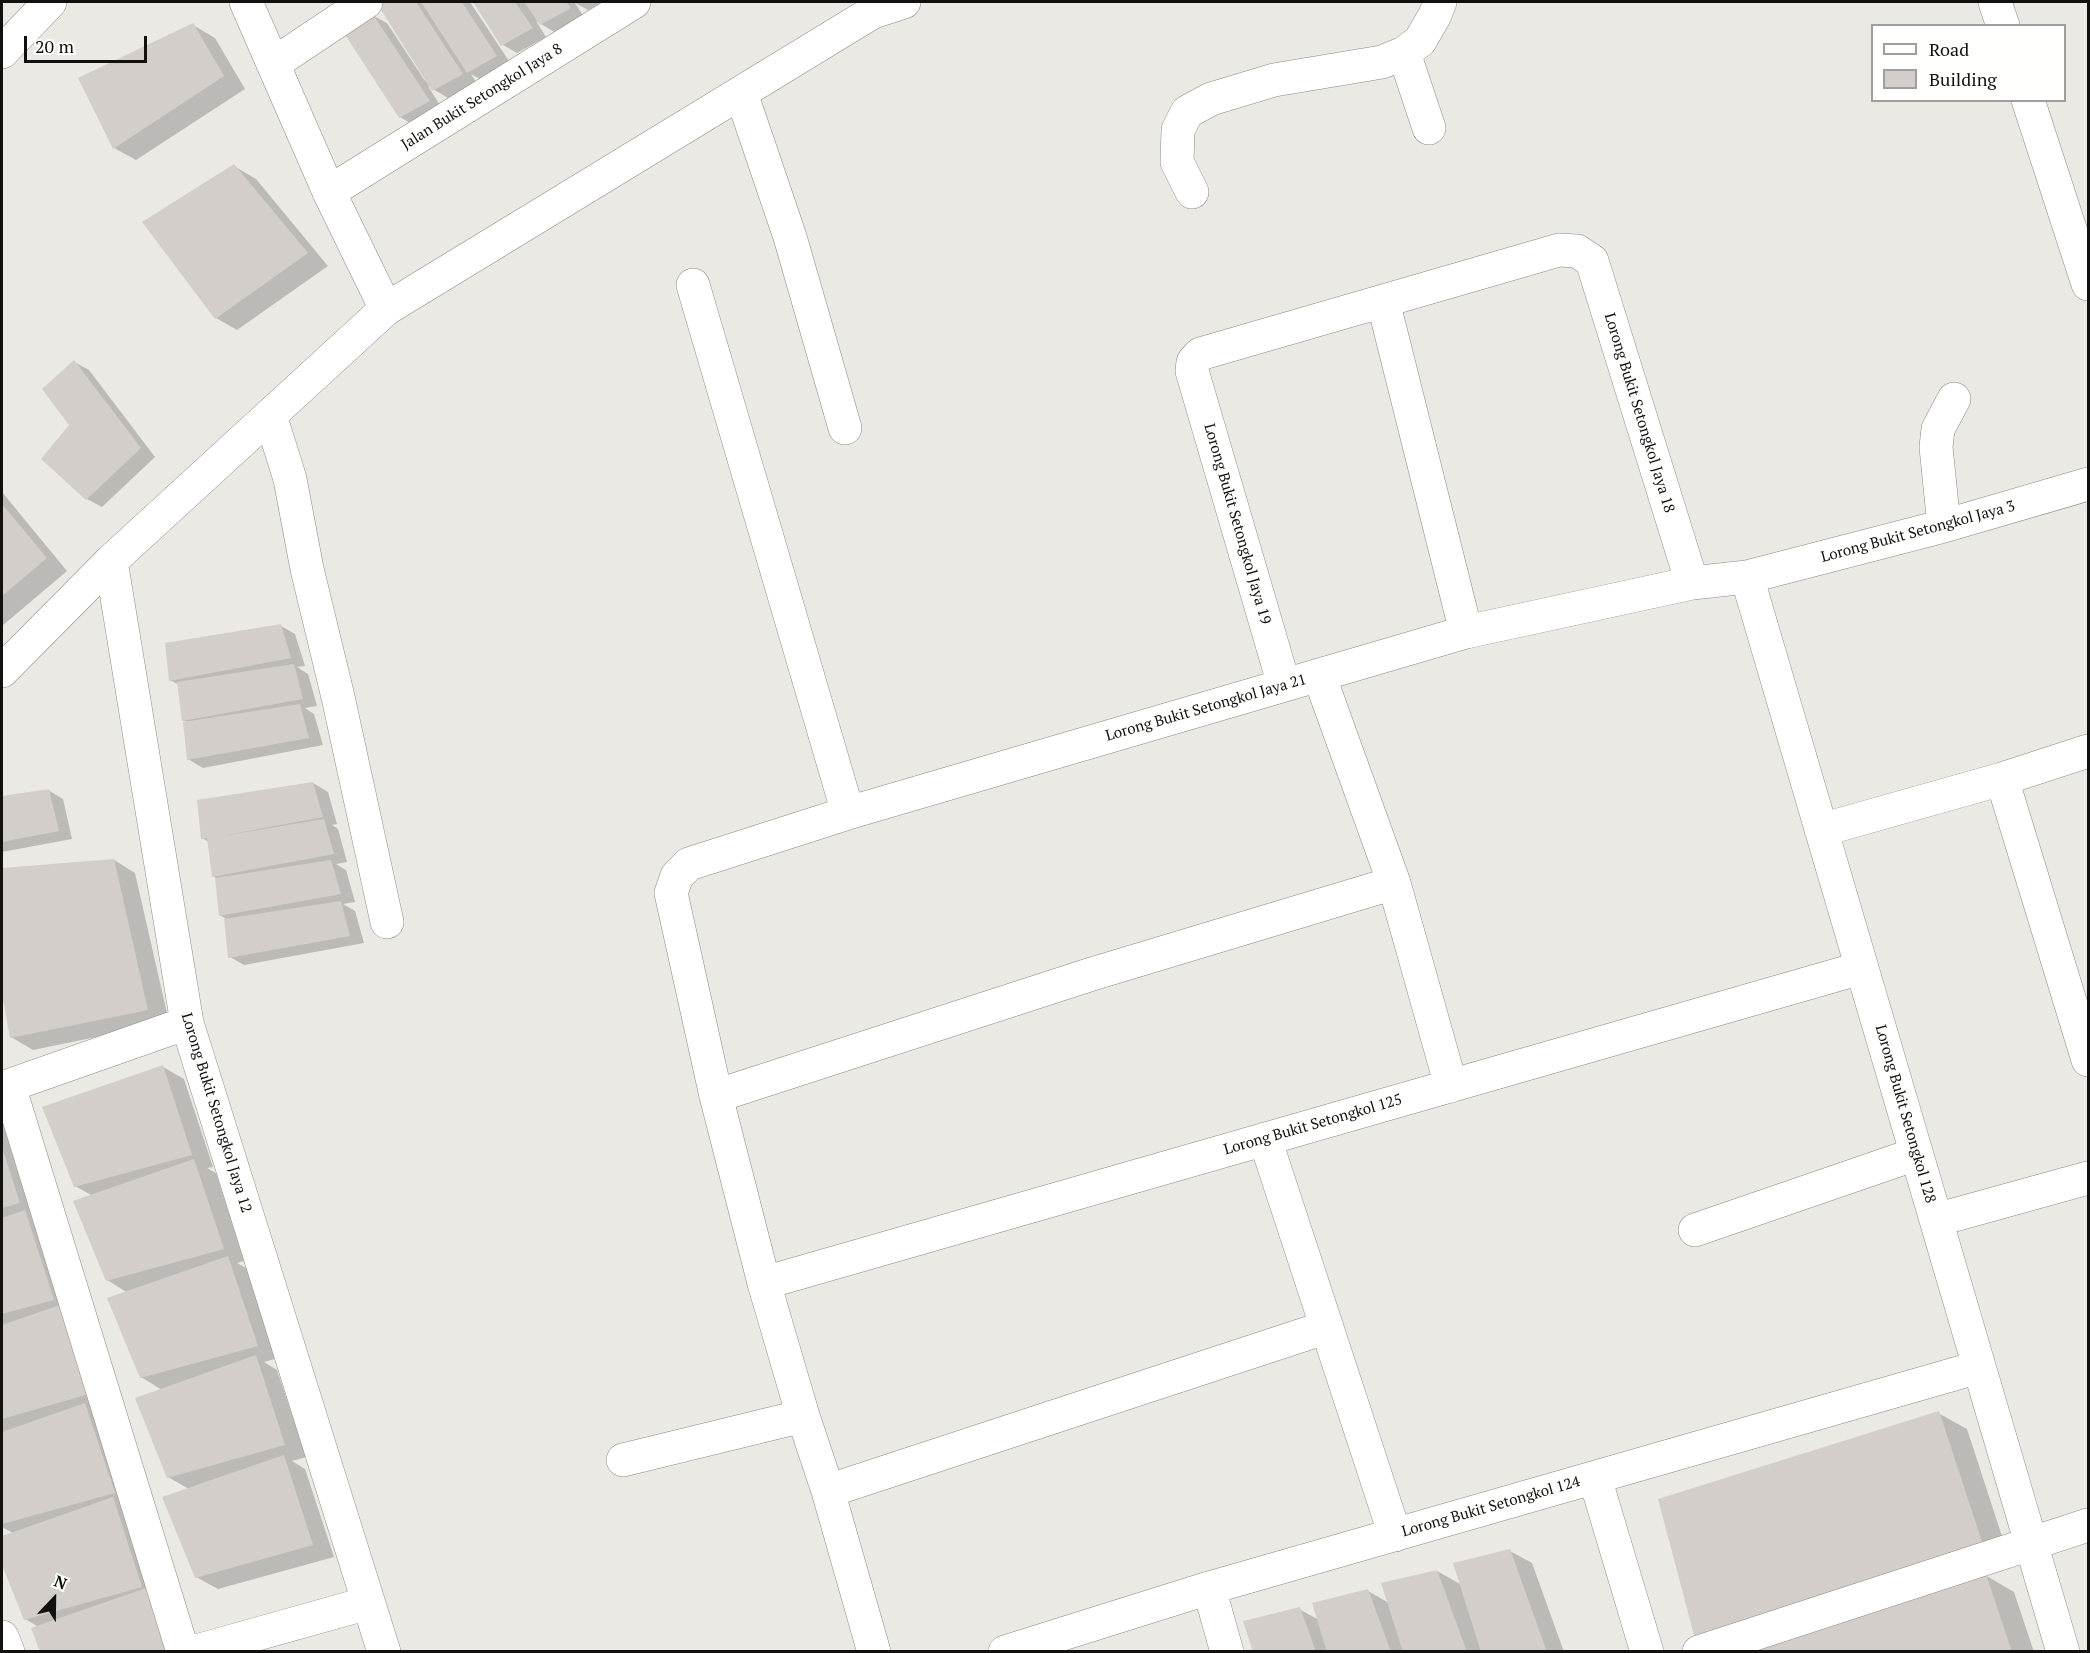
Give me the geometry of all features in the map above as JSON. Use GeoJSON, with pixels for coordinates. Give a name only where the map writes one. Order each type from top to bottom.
{"type":"FeatureCollection","features":[{"type":"Feature","properties":{"kind":"street"},"geometry":{"type":"LineString","coordinates":[[2,52],[50,2]]}},
{"type":"Feature","properties":{"kind":"street"},"geometry":{"type":"LineString","coordinates":[[246,2],[329,192],[386,309]]}},
{"type":"Feature","properties":{"kind":"street"},"geometry":{"type":"LineString","coordinates":[[273,64],[366,2]]}},
{"type":"Feature","properties":{"kind":"street","name":"Jalan Bukit Setongkol Jaya 8"},"geometry":{"type":"LineString","coordinates":[[329,192],[634,2]]}},
{"type":"Feature","properties":{"kind":"street"},"geometry":{"type":"LineString","coordinates":[[2,671],[111,561],[386,309],[873,12],[904,2]]}},
{"type":"Feature","properties":{"kind":"street"},"geometry":{"type":"LineString","coordinates":[[1192,192],[1177,162],[1178,130],[1186,112],[1211,99],[1274,80],[1382,62],[1404,53],[1420,40],[1440,2]]}},
{"type":"Feature","properties":{"kind":"street"},"geometry":{"type":"LineString","coordinates":[[1995,2],[2001,24]]}},
{"type":"Feature","properties":{"kind":"street"},"geometry":{"type":"LineString","coordinates":[[1404,53],[1429,128]]}},
{"type":"Feature","properties":{"kind":"street"},"geometry":{"type":"LineString","coordinates":[[741,93],[790,237],[845,428]]}},
{"type":"Feature","properties":{"kind":"street"},"geometry":{"type":"LineString","coordinates":[[2029,102],[2088,284]]}},
{"type":"Feature","properties":{"kind":"street","name":"Lorong Bukit Setongkol Jaya 18"},"geometry":{"type":"LineString","coordinates":[[1383,301],[1559,250],[1577,251],[1592,261],[1692,583]]}},
{"type":"Feature","properties":{"kind":"street"},"geometry":{"type":"LineString","coordinates":[[693,285],[848,813]]}},
{"type":"Feature","properties":{"kind":"street"},"geometry":{"type":"LineString","coordinates":[[1383,301],[1467,632]]}},
{"type":"Feature","properties":{"kind":"street","name":"Lorong Bukit Setongkol Jaya 19"},"geometry":{"type":"LineString","coordinates":[[1284,685],[1192,371],[1192,362],[1200,354],[1383,301]]}},
{"type":"Feature","properties":{"kind":"street"},"geometry":{"type":"LineString","coordinates":[[1944,526],[1936,447],[1938,429],[1954,399]]}},
{"type":"Feature","properties":{"kind":"street"},"geometry":{"type":"LineString","coordinates":[[270,415],[290,479],[307,569],[338,697],[387,922]]}},
{"type":"Feature","properties":{"kind":"street","name":"Lorong Bukit Setongkol Jaya 3"},"geometry":{"type":"LineString","coordinates":[[1747,577],[1944,526],[2088,484]]}},
{"type":"Feature","properties":{"kind":"street","name":"Lorong Bukit Setongkol Jaya 12"},"geometry":{"type":"LineString","coordinates":[[111,561],[187,1023],[384,1652]]}},
{"type":"Feature","properties":{"kind":"street","name":"Lorong Bukit Setongkol Jaya 21"},"geometry":{"type":"LineString","coordinates":[[716,1096],[671,892],[677,876],[689,864],[848,813],[1467,632],[1692,583],[1747,577]]}},
{"type":"Feature","properties":{"kind":"street","name":"Lorong Bukit Setongkol 128"},"geometry":{"type":"LineString","coordinates":[[1747,577],[2063,1652]]}},
{"type":"Feature","properties":{"kind":"street"},"geometry":{"type":"LineString","coordinates":[[1319,675],[1394,883],[1451,1086]]}},
{"type":"Feature","properties":{"kind":"street"},"geometry":{"type":"LineString","coordinates":[[1821,830],[2088,751]]}},
{"type":"Feature","properties":{"kind":"street"},"geometry":{"type":"LineString","coordinates":[[2002,778],[2088,1060]]}},
{"type":"Feature","properties":{"kind":"street"},"geometry":{"type":"LineString","coordinates":[[874,1652],[828,1491],[803,1416],[764,1283],[716,1096],[1092,974],[1394,883]]}},
{"type":"Feature","properties":{"kind":"street","name":"Lorong Bukit Setongkol 125"},"geometry":{"type":"LineString","coordinates":[[764,1283],[1862,968]]}},
{"type":"Feature","properties":{"kind":"street"},"geometry":{"type":"LineString","coordinates":[[183,1652],[5,1087],[187,1023]]}},
{"type":"Feature","properties":{"kind":"street"},"geometry":{"type":"LineString","coordinates":[[1265,1139],[1395,1535]]}},
{"type":"Feature","properties":{"kind":"street"},"geometry":{"type":"LineString","coordinates":[[1695,1230],[1916,1154]]}},
{"type":"Feature","properties":{"kind":"street"},"geometry":{"type":"LineString","coordinates":[[1936,1220],[2088,1178]]}},
{"type":"Feature","properties":{"kind":"street"},"geometry":{"type":"LineString","coordinates":[[828,1491],[1327,1328]]}},
{"type":"Feature","properties":{"kind":"street","name":"Lorong Bukit Setongkol 124"},"geometry":{"type":"LineString","coordinates":[[1005,1652],[1209,1588],[1979,1367]]}},
{"type":"Feature","properties":{"kind":"street"},"geometry":{"type":"LineString","coordinates":[[623,1460],[803,1416]]}},
{"type":"Feature","properties":{"kind":"street"},"geometry":{"type":"LineString","coordinates":[[1595,1478],[1647,1652]]}},
{"type":"Feature","properties":{"kind":"street"},"geometry":{"type":"LineString","coordinates":[[1699,1652],[2088,1525]]}},
{"type":"Feature","properties":{"kind":"street"},"geometry":{"type":"LineString","coordinates":[[1209,1588],[1227,1652]]}},
{"type":"Feature","properties":{"kind":"street"},"geometry":{"type":"LineString","coordinates":[[193,1652],[368,1603]]}},
{"type":"Feature","properties":{"kind":"street"},"geometry":{"type":"LineString","coordinates":[[2,1637],[8,1652]]}},
{"type":"Feature","properties":{"kind":"building"},"geometry":{"type":"Polygon","coordinates":[[[383,2],[416,2],[463,74],[432,91],[378,5],[383,2]]]}},
{"type":"Feature","properties":{"kind":"building"},"geometry":{"type":"Polygon","coordinates":[[[421,2],[462,2],[497,56],[467,73],[421,2]]]}},
{"type":"Feature","properties":{"kind":"building"},"geometry":{"type":"Polygon","coordinates":[[[473,2],[515,2],[533,28],[501,46],[473,2]]]}},
{"type":"Feature","properties":{"kind":"building"},"geometry":{"type":"Polygon","coordinates":[[[524,2],[566,2],[571,8],[540,25],[524,2]]]}},
{"type":"Feature","properties":{"kind":"building"},"geometry":{"type":"Polygon","coordinates":[[[372,13],[430,101],[399,118],[344,33],[372,13]]]}},
{"type":"Feature","properties":{"kind":"building"},"geometry":{"type":"Polygon","coordinates":[[[193,23],[224,76],[113,149],[78,78],[193,23]]]}},
{"type":"Feature","properties":{"kind":"building"},"geometry":{"type":"Polygon","coordinates":[[[234,164],[308,253],[215,319],[142,222],[234,164]]]}},
{"type":"Feature","properties":{"kind":"building"},"geometry":{"type":"Polygon","coordinates":[[[74,360],[141,448],[86,500],[41,459],[69,425],[42,389],[74,360]]]}},
{"type":"Feature","properties":{"kind":"building"},"geometry":{"type":"Polygon","coordinates":[[[2,504],[47,558],[2,596],[2,504]]]}},
{"type":"Feature","properties":{"kind":"building"},"geometry":{"type":"Polygon","coordinates":[[[281,624],[291,658],[169,681],[165,643],[281,624]]]}},
{"type":"Feature","properties":{"kind":"building"},"geometry":{"type":"Polygon","coordinates":[[[294,664],[303,699],[182,721],[177,682],[294,664]]]}},
{"type":"Feature","properties":{"kind":"building"},"geometry":{"type":"Polygon","coordinates":[[[300,704],[309,738],[187,760],[183,722],[300,704]]]}},
{"type":"Feature","properties":{"kind":"building"},"geometry":{"type":"Polygon","coordinates":[[[313,782],[323,817],[216,837],[324,819],[334,854],[212,877],[207,838],[201,839],[197,800],[313,782]]]}},
{"type":"Feature","properties":{"kind":"building"},"geometry":{"type":"Polygon","coordinates":[[[49,789],[59,831],[2,842],[2,796],[49,789]]]}},
{"type":"Feature","properties":{"kind":"building"},"geometry":{"type":"Polygon","coordinates":[[[114,859],[148,1010],[10,1038],[2,993],[2,868],[114,859]]]}},
{"type":"Feature","properties":{"kind":"building"},"geometry":{"type":"Polygon","coordinates":[[[331,860],[341,894],[219,916],[215,878],[331,860]]]}},
{"type":"Feature","properties":{"kind":"building"},"geometry":{"type":"Polygon","coordinates":[[[341,901],[350,936],[228,958],[224,919],[341,901]]]}},
{"type":"Feature","properties":{"kind":"building"},"geometry":{"type":"Polygon","coordinates":[[[163,1065],[192,1155],[74,1187],[42,1107],[163,1065]]]}},
{"type":"Feature","properties":{"kind":"building"},"geometry":{"type":"Polygon","coordinates":[[[2,1147],[20,1203],[2,1208],[2,1147]]]}},
{"type":"Feature","properties":{"kind":"building"},"geometry":{"type":"Polygon","coordinates":[[[194,1159],[224,1249],[106,1281],[73,1201],[194,1159]]]}},
{"type":"Feature","properties":{"kind":"building"},"geometry":{"type":"Polygon","coordinates":[[[25,1210],[54,1300],[2,1314],[2,1218],[25,1210]]]}},
{"type":"Feature","properties":{"kind":"building"},"geometry":{"type":"Polygon","coordinates":[[[228,1256],[258,1346],[140,1378],[107,1298],[228,1256]]]}},
{"type":"Feature","properties":{"kind":"building"},"geometry":{"type":"Polygon","coordinates":[[[60,1305],[89,1394],[2,1419],[2,1325],[60,1305]]]}},
{"type":"Feature","properties":{"kind":"building"},"geometry":{"type":"Polygon","coordinates":[[[256,1355],[285,1445],[167,1478],[135,1398],[256,1355]]]}},
{"type":"Feature","properties":{"kind":"building"},"geometry":{"type":"Polygon","coordinates":[[[85,1403],[115,1493],[2,1524],[2,1432],[85,1403]]]}},
{"type":"Feature","properties":{"kind":"building"},"geometry":{"type":"Polygon","coordinates":[[[1939,1411],[1985,1551],[1695,1639],[1658,1499],[1939,1411]]]}},
{"type":"Feature","properties":{"kind":"building"},"geometry":{"type":"Polygon","coordinates":[[[284,1455],[313,1545],[195,1578],[162,1497],[284,1455]]]}},
{"type":"Feature","properties":{"kind":"building"},"geometry":{"type":"Polygon","coordinates":[[[113,1497],[142,1587],[24,1620],[2,1565],[2,1536],[113,1497]]]}},
{"type":"Feature","properties":{"kind":"building"},"geometry":{"type":"Polygon","coordinates":[[[1510,1549],[1547,1652],[1481,1652],[1453,1563],[1510,1549]]]}},
{"type":"Feature","properties":{"kind":"building"},"geometry":{"type":"Polygon","coordinates":[[[1437,1570],[1467,1652],[1403,1652],[1381,1583],[1437,1570]]]}},
{"type":"Feature","properties":{"kind":"building"},"geometry":{"type":"Polygon","coordinates":[[[1986,1574],[2012,1652],[1738,1652],[1986,1574]]]}},
{"type":"Feature","properties":{"kind":"building"},"geometry":{"type":"Polygon","coordinates":[[[152,1586],[166,1652],[40,1652],[31,1628],[152,1586]]]}},
{"type":"Feature","properties":{"kind":"building"},"geometry":{"type":"Polygon","coordinates":[[[1368,1589],[1391,1652],[1327,1652],[1312,1603],[1368,1589]]]}},
{"type":"Feature","properties":{"kind":"building"},"geometry":{"type":"Polygon","coordinates":[[[1300,1607],[1316,1652],[1253,1652],[1243,1621],[1300,1607]]]}}]}
